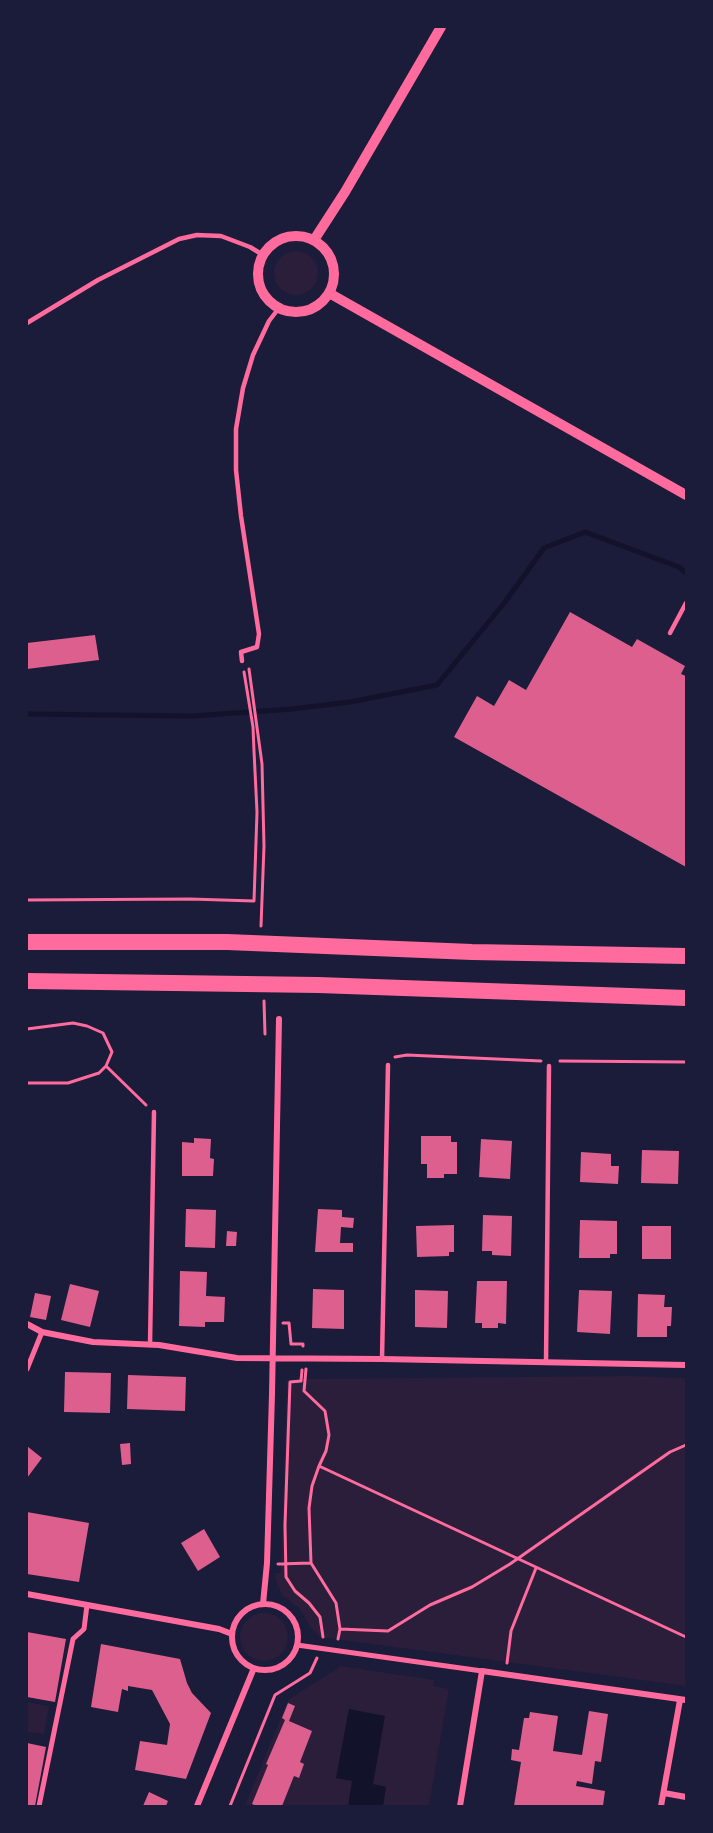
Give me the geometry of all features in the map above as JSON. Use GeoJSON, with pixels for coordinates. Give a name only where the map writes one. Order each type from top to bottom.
{"type":"FeatureCollection","features":[{"type":"Feature","properties":{"kind":"highway"},"geometry":{"type":"LineString","coordinates":[[27,942],[227,942],[472,952],[686,956]]}},
{"type":"Feature","properties":{"kind":"highway"},"geometry":{"type":"LineString","coordinates":[[27,981],[318,985],[686,998]]}},
{"type":"Feature","properties":{"kind":"street"},"geometry":{"type":"LineString","coordinates":[[314,240],[345,192],[441,27]]}},
{"type":"Feature","properties":{"kind":"street"},"geometry":{"type":"LineString","coordinates":[[288,236],[301,236],[314,240],[327,252],[334,269],[329,293],[322,302],[301,312],[290,312],[279,308],[268,300],[260,289],[257,276],[259,262],[275,241],[288,236]]}},
{"type":"Feature","properties":{"kind":"street"},"geometry":{"type":"LineString","coordinates":[[329,293],[686,495]]}},
{"type":"Feature","properties":{"kind":"street"},"geometry":{"type":"LineString","coordinates":[[263,1604],[266,1592],[273,1358],[279,1019]]}},
{"type":"Feature","properties":{"kind":"street"},"geometry":{"type":"LineString","coordinates":[[27,1324],[42,1332],[93,1342],[150,1345],[237,1358],[686,1365]]}},
{"type":"Feature","properties":{"kind":"street"},"geometry":{"type":"LineString","coordinates":[[27,1369],[42,1332]]}},
{"type":"Feature","properties":{"kind":"street"},"geometry":{"type":"LineString","coordinates":[[27,1594],[219,1629],[232,1634]]}},
{"type":"Feature","properties":{"kind":"street"},"geometry":{"type":"LineString","coordinates":[[263,1604],[282,1609],[290,1616],[298,1635],[294,1653],[281,1666],[263,1670],[244,1663],[237,1655],[232,1634],[239,1617],[246,1611],[263,1604]]}},
{"type":"Feature","properties":{"kind":"street"},"geometry":{"type":"LineString","coordinates":[[39,1806],[73,1639],[84,1629],[87,1605]]}},
{"type":"Feature","properties":{"kind":"street"},"geometry":{"type":"LineString","coordinates":[[297,1645],[683,1700],[661,1806]]}},
{"type":"Feature","properties":{"kind":"street"},"geometry":{"type":"LineString","coordinates":[[197,1806],[254,1668]]}},
{"type":"Feature","properties":{"kind":"street"},"geometry":{"type":"LineString","coordinates":[[460,1806],[482,1671]]}},
{"type":"Feature","properties":{"kind":"street"},"geometry":{"type":"LineString","coordinates":[[664,1793],[686,1797]]}},
{"type":"Feature","properties":{"kind":"lane"},"geometry":{"type":"LineString","coordinates":[[27,323],[98,280],[179,239],[197,235],[220,236],[250,247],[263,255]]}},
{"type":"Feature","properties":{"kind":"lane"},"geometry":{"type":"LineString","coordinates":[[242,662],[241,652],[257,647],[259,634],[236,470],[236,429],[243,388],[253,355],[268,321],[279,308]]}},
{"type":"Feature","properties":{"kind":"lane"},"geometry":{"type":"LineString","coordinates":[[670,633],[686,603]]}},
{"type":"Feature","properties":{"kind":"lane"},"geometry":{"type":"LineString","coordinates":[[382,1359],[388,1065]]}},
{"type":"Feature","properties":{"kind":"lane"},"geometry":{"type":"LineString","coordinates":[[546,1362],[549,1066]]}},
{"type":"Feature","properties":{"kind":"lane"},"geometry":{"type":"LineString","coordinates":[[150,1345],[154,1112]]}},
{"type":"Feature","properties":{"kind":"path"},"geometry":{"type":"LineString","coordinates":[[27,900],[254,901],[257,812],[255,751],[242,662]]}},
{"type":"Feature","properties":{"kind":"path"},"geometry":{"type":"LineString","coordinates":[[252,691],[257,731]]}},
{"type":"Feature","properties":{"kind":"path"},"geometry":{"type":"LineString","coordinates":[[27,1029],[73,1023],[103,1034],[112,1052],[106,1066],[99,1073],[68,1083],[27,1083]]}},
{"type":"Feature","properties":{"kind":"path"},"geometry":{"type":"LineString","coordinates":[[388,1065],[392,1058],[407,1055],[540,1060],[549,1066],[563,1060],[686,1062]]}},
{"type":"Feature","properties":{"kind":"path"},"geometry":{"type":"LineString","coordinates":[[106,1066],[154,1112]]}},
{"type":"Feature","properties":{"kind":"path"},"geometry":{"type":"LineString","coordinates":[[307,1358],[304,1391],[325,1410],[329,1435],[326,1451],[312,1486],[309,1508],[311,1563],[336,1603],[340,1629],[337,1650]]}},
{"type":"Feature","properties":{"kind":"path"},"geometry":{"type":"LineString","coordinates":[[340,1629],[388,1631],[430,1605],[472,1587],[519,1558],[670,1452],[686,1445]]}},
{"type":"Feature","properties":{"kind":"path"},"geometry":{"type":"LineString","coordinates":[[320,1466],[686,1637]]}},
{"type":"Feature","properties":{"kind":"path"},"geometry":{"type":"LineString","coordinates":[[267,1563],[311,1563]]}},
{"type":"Feature","properties":{"kind":"path"},"geometry":{"type":"LineString","coordinates":[[506,1674],[511,1631],[536,1568]]}},
{"type":"Feature","properties":{"kind":"shaded area"},"geometry":{"type":"Polygon","coordinates":[[[296,251],[305,252],[312,257],[317,264],[317,282],[312,289],[305,294],[296,295],[287,294],[280,289],[275,282],[274,273],[275,264],[280,257],[287,252],[296,251]]]}},
{"type":"Feature","properties":{"kind":"shaded area"},"geometry":{"type":"Polygon","coordinates":[[[631,1376],[686,1378],[686,1686],[320,1637],[310,1627],[300,1609],[282,1595],[275,1573],[281,1573],[287,1381],[293,1379],[631,1376]]]}},
{"type":"Feature","properties":{"kind":"shaded area"},"geometry":{"type":"Polygon","coordinates":[[[264,1613],[281,1620],[288,1637],[281,1654],[264,1661],[247,1654],[240,1637],[247,1620],[264,1613]]]}},
{"type":"Feature","properties":{"kind":"shaded area"},"geometry":{"type":"Polygon","coordinates":[[[341,1666],[434,1680],[433,1686],[449,1689],[429,1806],[245,1806],[288,1700],[341,1666]]]}},
{"type":"Feature","properties":{"kind":"shaded area"},"geometry":{"type":"Polygon","coordinates":[[[27,1702],[49,1706],[44,1734],[27,1732],[27,1702]]]}},
{"type":"Feature","properties":{"kind":"shaded area"},"geometry":{"type":"Polygon","coordinates":[[[349,1709],[385,1716],[373,1784],[386,1787],[383,1806],[348,1806],[352,1781],[336,1778],[349,1709]]]}},
{"type":"Feature","properties":{"kind":"building"},"geometry":{"type":"Polygon","coordinates":[[[570,612],[632,647],[637,639],[685,666],[681,674],[686,676],[686,867],[454,737],[477,696],[494,706],[509,680],[526,690],[570,612]]]}},
{"type":"Feature","properties":{"kind":"building"},"geometry":{"type":"Polygon","coordinates":[[[95,635],[99,660],[27,669],[27,643],[95,635]]]}},
{"type":"Feature","properties":{"kind":"building"},"geometry":{"type":"Polygon","coordinates":[[[421,1136],[451,1136],[451,1142],[457,1142],[457,1174],[444,1174],[444,1178],[427,1178],[427,1164],[421,1164],[421,1136]]]}},
{"type":"Feature","properties":{"kind":"building"},"geometry":{"type":"Polygon","coordinates":[[[194,1138],[211,1139],[210,1158],[214,1159],[213,1176],[182,1176],[182,1142],[194,1143],[194,1138]]]}},
{"type":"Feature","properties":{"kind":"building"},"geometry":{"type":"Polygon","coordinates":[[[481,1139],[512,1141],[510,1179],[479,1177],[481,1139]]]}},
{"type":"Feature","properties":{"kind":"building"},"geometry":{"type":"Polygon","coordinates":[[[642,1150],[679,1151],[678,1184],[641,1183],[642,1150]]]}},
{"type":"Feature","properties":{"kind":"building"},"geometry":{"type":"Polygon","coordinates":[[[581,1152],[611,1154],[611,1166],[619,1166],[618,1184],[580,1182],[581,1152]]]}},
{"type":"Feature","properties":{"kind":"building"},"geometry":{"type":"Polygon","coordinates":[[[186,1209],[216,1210],[215,1248],[185,1247],[186,1209]]]}},
{"type":"Feature","properties":{"kind":"building"},"geometry":{"type":"Polygon","coordinates":[[[318,1209],[342,1210],[342,1217],[354,1218],[353,1228],[341,1227],[340,1243],[353,1243],[353,1252],[315,1252],[318,1209]]]}},
{"type":"Feature","properties":{"kind":"building"},"geometry":{"type":"Polygon","coordinates":[[[483,1215],[512,1216],[511,1256],[492,1255],[492,1251],[482,1251],[483,1215]]]}},
{"type":"Feature","properties":{"kind":"building"},"geometry":{"type":"Polygon","coordinates":[[[580,1220],[617,1221],[617,1254],[610,1254],[610,1258],[579,1258],[580,1220]]]}},
{"type":"Feature","properties":{"kind":"building"},"geometry":{"type":"Polygon","coordinates":[[[454,1225],[454,1252],[449,1252],[449,1256],[417,1257],[416,1226],[454,1225]]]}},
{"type":"Feature","properties":{"kind":"building"},"geometry":{"type":"Polygon","coordinates":[[[642,1226],[671,1226],[671,1259],[642,1259],[642,1226]]]}},
{"type":"Feature","properties":{"kind":"building"},"geometry":{"type":"Polygon","coordinates":[[[227,1231],[237,1232],[236,1246],[226,1246],[227,1231]]]}},
{"type":"Feature","properties":{"kind":"building"},"geometry":{"type":"Polygon","coordinates":[[[180,1271],[207,1272],[206,1296],[225,1297],[224,1322],[205,1322],[205,1327],[179,1326],[180,1271]]]}},
{"type":"Feature","properties":{"kind":"building"},"geometry":{"type":"Polygon","coordinates":[[[477,1281],[507,1281],[506,1324],[498,1323],[498,1328],[482,1328],[482,1323],[475,1323],[477,1281]]]}},
{"type":"Feature","properties":{"kind":"building"},"geometry":{"type":"Polygon","coordinates":[[[70,1284],[99,1291],[90,1327],[61,1320],[70,1284]]]}},
{"type":"Feature","properties":{"kind":"building"},"geometry":{"type":"Polygon","coordinates":[[[313,1289],[344,1290],[344,1329],[312,1328],[313,1289]]]}},
{"type":"Feature","properties":{"kind":"building"},"geometry":{"type":"Polygon","coordinates":[[[415,1290],[448,1291],[447,1328],[415,1327],[415,1290]]]}},
{"type":"Feature","properties":{"kind":"building"},"geometry":{"type":"Polygon","coordinates":[[[579,1290],[612,1291],[610,1334],[577,1332],[579,1290]]]}},
{"type":"Feature","properties":{"kind":"building"},"geometry":{"type":"Polygon","coordinates":[[[35,1293],[51,1296],[46,1320],[30,1317],[35,1293]]]}},
{"type":"Feature","properties":{"kind":"building"},"geometry":{"type":"Polygon","coordinates":[[[638,1294],[665,1295],[664,1307],[672,1307],[671,1326],[667,1326],[667,1337],[637,1337],[638,1294]]]}},
{"type":"Feature","properties":{"kind":"building"},"geometry":{"type":"Polygon","coordinates":[[[65,1372],[111,1373],[110,1413],[64,1412],[65,1372]]]}},
{"type":"Feature","properties":{"kind":"building"},"geometry":{"type":"Polygon","coordinates":[[[128,1375],[186,1377],[185,1411],[127,1409],[128,1375]]]}},
{"type":"Feature","properties":{"kind":"building"},"geometry":{"type":"Polygon","coordinates":[[[130,1443],[131,1464],[122,1465],[120,1444],[130,1443]]]}},
{"type":"Feature","properties":{"kind":"building"},"geometry":{"type":"Polygon","coordinates":[[[27,1446],[42,1458],[27,1478],[27,1446]]]}},
{"type":"Feature","properties":{"kind":"building"},"geometry":{"type":"Polygon","coordinates":[[[27,1512],[89,1523],[79,1582],[27,1574],[27,1512]]]}},
{"type":"Feature","properties":{"kind":"building"},"geometry":{"type":"Polygon","coordinates":[[[204,1529],[220,1557],[198,1571],[181,1543],[204,1529]]]}},
{"type":"Feature","properties":{"kind":"building"},"geometry":{"type":"Polygon","coordinates":[[[27,1632],[66,1639],[55,1702],[27,1697],[27,1632]]]}},
{"type":"Feature","properties":{"kind":"building"},"geometry":{"type":"Polygon","coordinates":[[[101,1644],[180,1659],[192,1693],[211,1713],[186,1779],[135,1770],[140,1741],[167,1745],[170,1724],[152,1690],[128,1686],[128,1691],[122,1689],[118,1712],[91,1707],[101,1644]]]}},
{"type":"Feature","properties":{"kind":"building"},"geometry":{"type":"Polygon","coordinates":[[[288,1703],[295,1706],[289,1721],[312,1731],[300,1762],[304,1764],[299,1778],[294,1776],[282,1806],[257,1806],[252,1804],[285,1720],[282,1718],[288,1703]]]}},
{"type":"Feature","properties":{"kind":"building"},"geometry":{"type":"Polygon","coordinates":[[[589,1711],[608,1714],[601,1762],[595,1761],[592,1784],[577,1781],[576,1786],[605,1791],[603,1806],[514,1806],[521,1762],[511,1760],[512,1749],[519,1750],[524,1718],[529,1718],[530,1712],[558,1716],[553,1751],[582,1755],[589,1711]]]}},
{"type":"Feature","properties":{"kind":"building"},"geometry":{"type":"Polygon","coordinates":[[[27,1743],[46,1747],[35,1806],[27,1806],[27,1743]]]}},
{"type":"Feature","properties":{"kind":"building"},"geometry":{"type":"Polygon","coordinates":[[[149,1792],[168,1801],[166,1806],[143,1806],[149,1792]]]}},
{"type":"Feature","properties":{"kind":"waterway"},"geometry":{"type":"LineString","coordinates":[[27,714],[193,716],[292,709],[350,702],[437,685],[505,602],[544,548],[585,532],[679,567],[686,573]]}}]}
